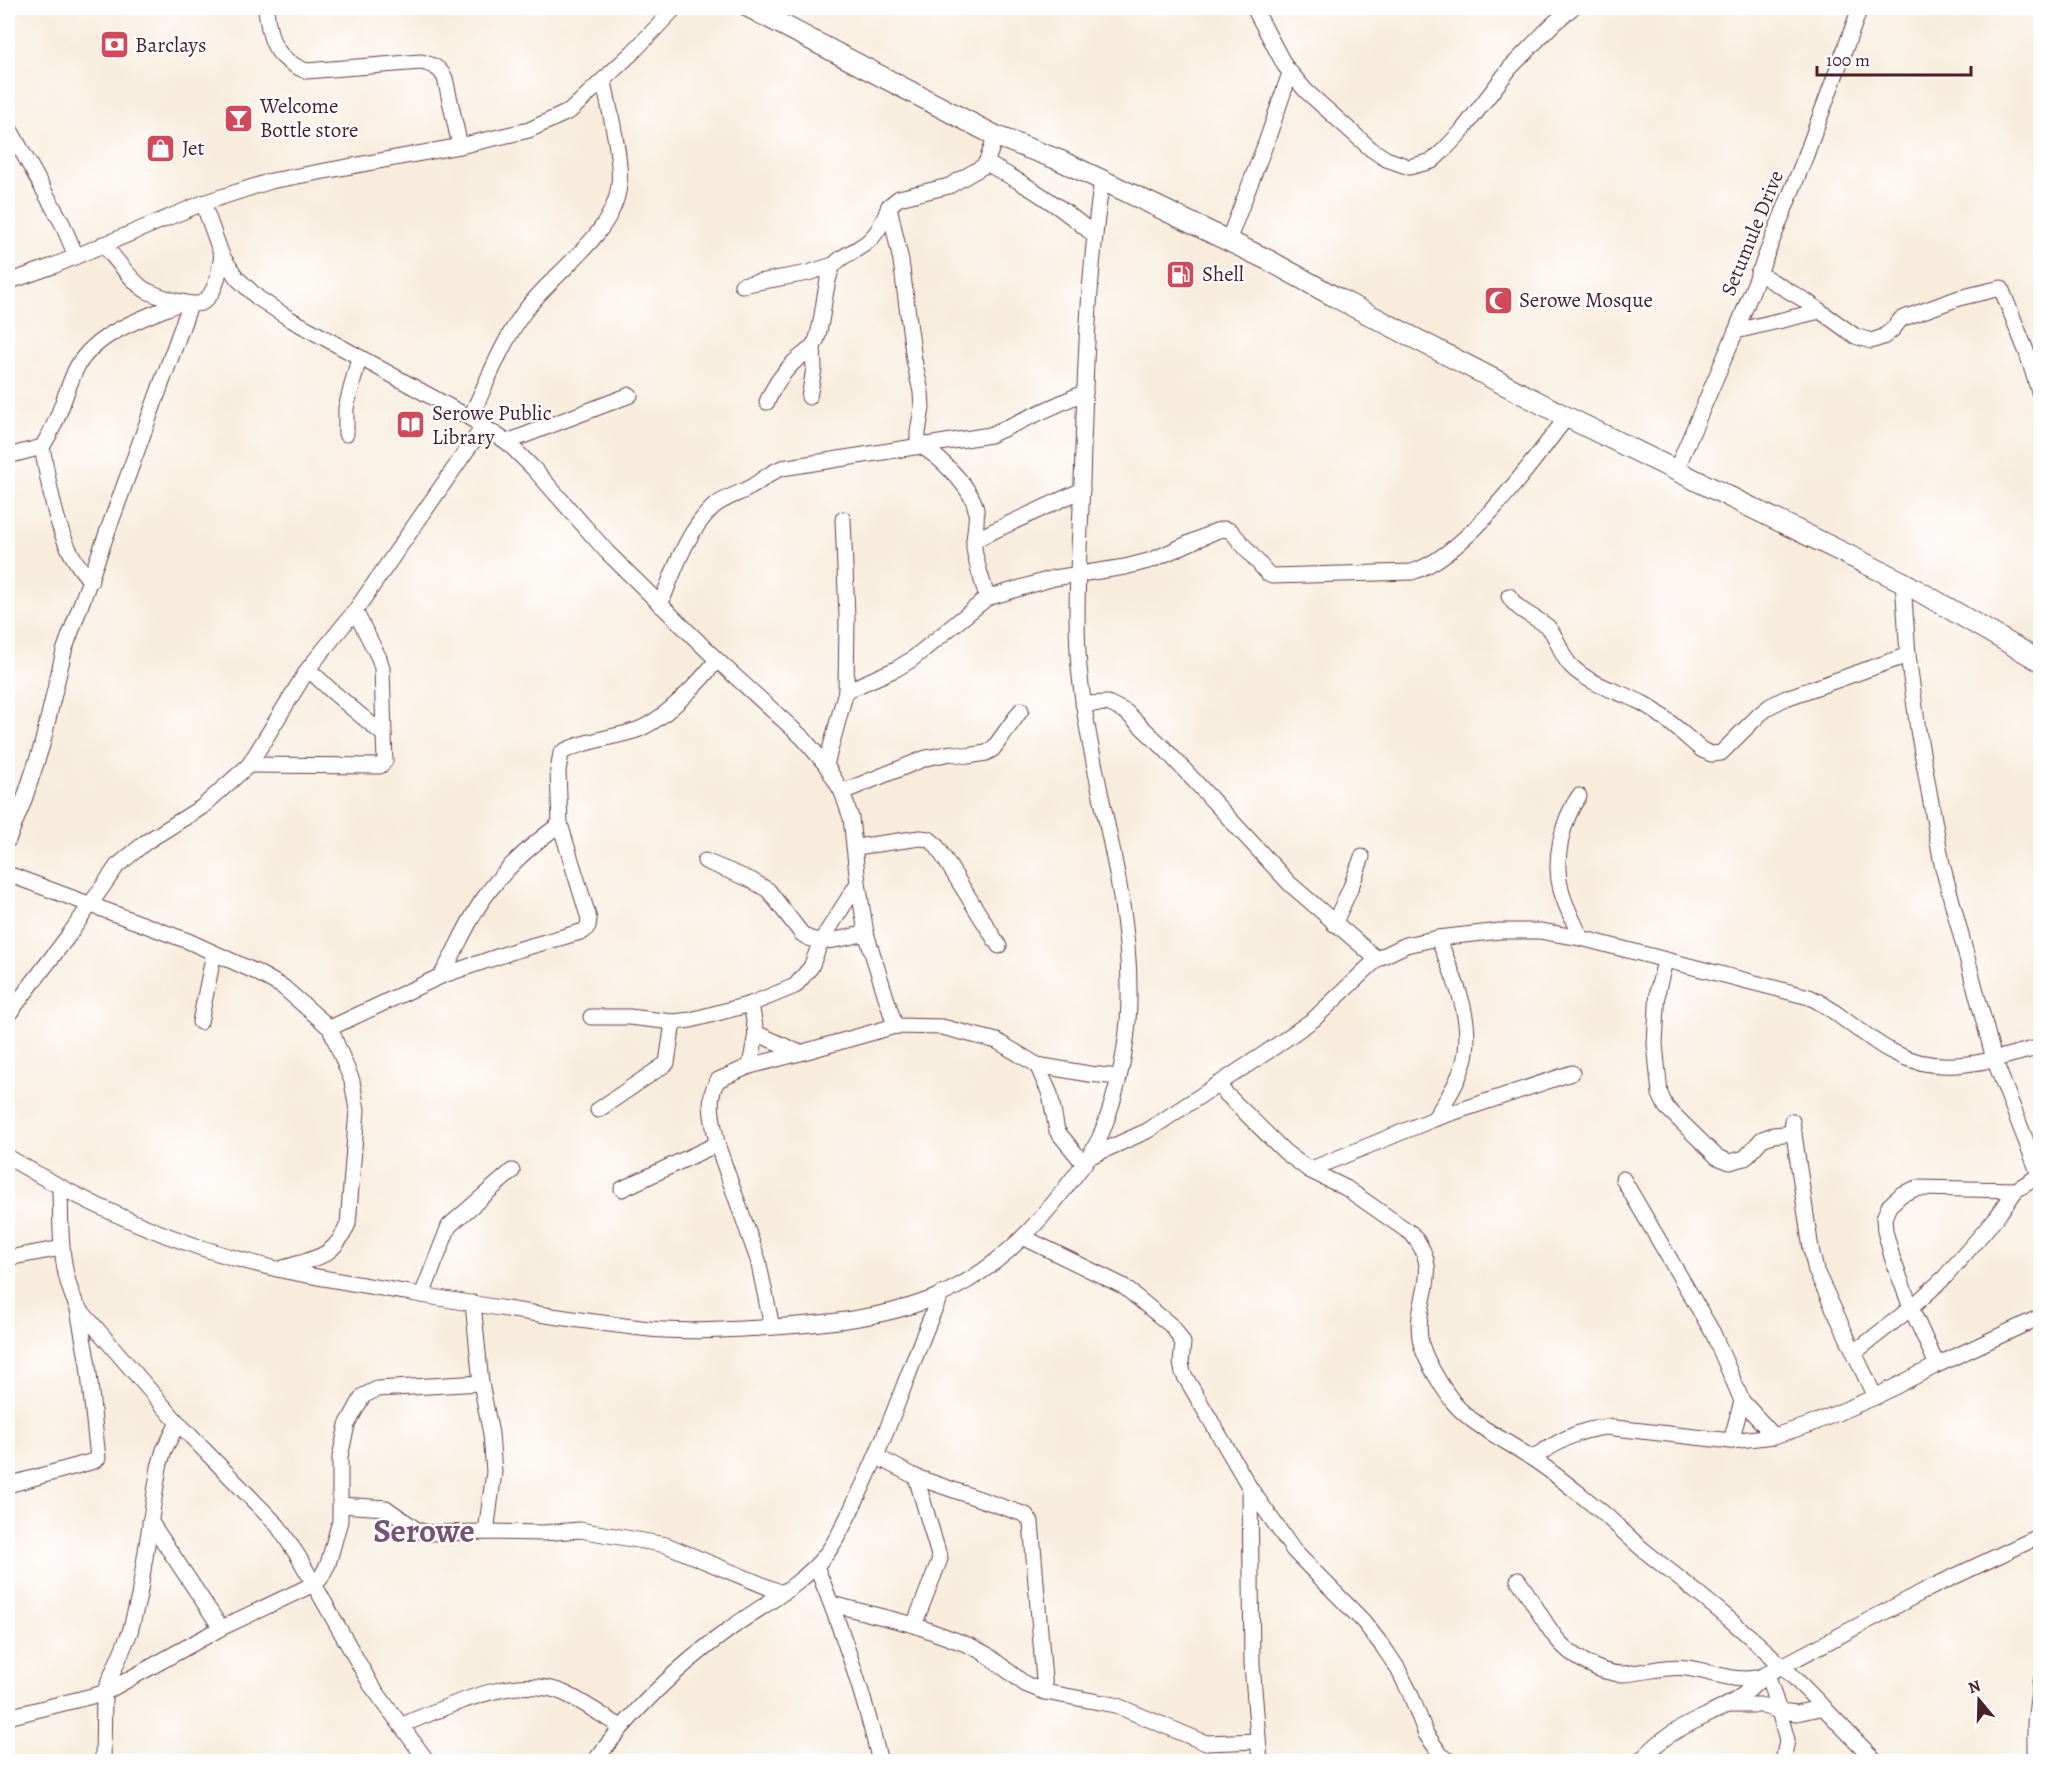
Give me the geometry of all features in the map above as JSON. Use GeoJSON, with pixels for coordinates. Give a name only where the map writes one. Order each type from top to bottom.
{"type":"FeatureCollection","features":[{"type":"Feature","properties":{"kind":"main road"},"geometry":{"type":"LineString","coordinates":[[750,8],[770,13],[996,136],[1102,180],[1269,260],[1337,298],[1567,417],[1903,582],[2040,661]]}},
{"type":"Feature","properties":{"kind":"street"},"geometry":{"type":"LineString","coordinates":[[266,8],[269,32],[282,58],[306,71],[420,62],[434,65],[441,70],[445,78],[460,146]]}},
{"type":"Feature","properties":{"kind":"street"},"geometry":{"type":"LineString","coordinates":[[8,282],[53,266],[203,203],[271,181],[460,146],[518,133],[551,120],[570,111],[604,81],[675,8]]}},
{"type":"Feature","properties":{"kind":"street"},"geometry":{"type":"LineString","coordinates":[[1254,8],[1290,73],[1306,91],[1371,149],[1386,159],[1409,167],[1432,161],[1455,138],[1510,68],[1572,8]]}},
{"type":"Feature","properties":{"kind":"street","name":"Setumule Drive"},"geometry":{"type":"LineString","coordinates":[[1676,470],[1737,331],[1806,155],[1860,8]]}},
{"type":"Feature","properties":{"kind":"street"},"geometry":{"type":"LineString","coordinates":[[1227,241],[1267,140],[1290,73]]}},
{"type":"Feature","properties":{"kind":"street"},"geometry":{"type":"LineString","coordinates":[[470,418],[500,354],[524,312],[602,228],[613,211],[619,186],[619,166],[604,81]]}},
{"type":"Feature","properties":{"kind":"street"},"geometry":{"type":"LineString","coordinates":[[8,126],[62,223],[76,256]]}},
{"type":"Feature","properties":{"kind":"street"},"geometry":{"type":"LineString","coordinates":[[742,285],[808,273],[833,265],[843,256],[870,241],[883,224],[889,206],[899,198],[949,186],[982,167],[986,163],[996,136]]}},
{"type":"Feature","properties":{"kind":"street"},"geometry":{"type":"LineString","coordinates":[[986,163],[1023,183],[1094,235]]}},
{"type":"Feature","properties":{"kind":"street"},"geometry":{"type":"LineString","coordinates":[[8,1157],[60,1189],[100,1208],[189,1244],[278,1269],[578,1321],[666,1331],[772,1327],[861,1318],[915,1304],[941,1294],[988,1267],[1025,1238],[1087,1160],[1099,1137],[1119,1077],[1130,991],[1125,927],[1083,704],[1077,633],[1085,392],[1094,235],[1102,180]]}},
{"type":"Feature","properties":{"kind":"street"},"geometry":{"type":"LineString","coordinates":[[203,203],[222,256],[237,278],[258,298],[290,319],[470,418],[507,442],[534,469],[607,552],[717,660],[803,738],[826,765],[842,792],[851,818],[856,847],[858,883],[867,933],[895,1026]]}},
{"type":"Feature","properties":{"kind":"street"},"geometry":{"type":"LineString","coordinates":[[889,206],[901,261],[915,371],[921,392],[922,408],[918,445]]}},
{"type":"Feature","properties":{"kind":"street"},"geometry":{"type":"LineString","coordinates":[[103,244],[142,288],[186,303]]}},
{"type":"Feature","properties":{"kind":"street"},"geometry":{"type":"LineString","coordinates":[[91,581],[76,563],[64,539],[51,494],[42,447],[58,419],[80,362],[112,332],[186,303],[202,302],[215,285],[222,256]]}},
{"type":"Feature","properties":{"kind":"street"},"geometry":{"type":"LineString","coordinates":[[767,402],[780,379],[817,338],[833,265]]}},
{"type":"Feature","properties":{"kind":"street"},"geometry":{"type":"LineString","coordinates":[[1758,273],[1821,310],[1855,336],[1871,341],[1883,337],[1901,319],[1959,298],[2001,288],[2040,395]]}},
{"type":"Feature","properties":{"kind":"street"},"geometry":{"type":"LineString","coordinates":[[8,840],[42,745],[64,651],[91,581],[186,303]]}},
{"type":"Feature","properties":{"kind":"street"},"geometry":{"type":"LineString","coordinates":[[1737,331],[1821,310]]}},
{"type":"Feature","properties":{"kind":"street"},"geometry":{"type":"LineString","coordinates":[[809,397],[814,369],[813,345]]}},
{"type":"Feature","properties":{"kind":"street"},"geometry":{"type":"LineString","coordinates":[[346,435],[346,408],[359,358]]}},
{"type":"Feature","properties":{"kind":"street"},"geometry":{"type":"LineString","coordinates":[[660,604],[682,552],[697,527],[719,503],[753,486],[767,474],[782,468],[990,435],[1085,392]]}},
{"type":"Feature","properties":{"kind":"street"},"geometry":{"type":"LineString","coordinates":[[507,442],[630,395]]}},
{"type":"Feature","properties":{"kind":"street"},"geometry":{"type":"LineString","coordinates":[[846,691],[911,660],[987,598],[1026,585],[1152,560],[1216,531],[1231,531],[1272,576],[1397,574],[1426,567],[1474,529],[1508,493],[1567,417]]}},
{"type":"Feature","properties":{"kind":"street"},"geometry":{"type":"LineString","coordinates":[[8,1015],[56,953],[117,866],[130,854],[202,807],[249,765],[308,669],[355,611],[483,427]]}},
{"type":"Feature","properties":{"kind":"street"},"geometry":{"type":"LineString","coordinates":[[918,445],[937,458],[969,493],[976,508],[974,540],[976,561],[987,598]]}},
{"type":"Feature","properties":{"kind":"street"},"geometry":{"type":"LineString","coordinates":[[8,456],[42,447]]}},
{"type":"Feature","properties":{"kind":"street"},"geometry":{"type":"LineString","coordinates":[[974,540],[1082,490]]}},
{"type":"Feature","properties":{"kind":"street"},"geometry":{"type":"LineString","coordinates":[[826,765],[846,691],[847,617],[843,519]]}},
{"type":"Feature","properties":{"kind":"street"},"geometry":{"type":"LineString","coordinates":[[1854,1352],[1911,1308],[1944,1278],[1971,1249],[2016,1191],[2040,1176],[1994,1059],[1942,864],[1920,741],[1908,656],[1903,582]]}},
{"type":"Feature","properties":{"kind":"street"},"geometry":{"type":"LineString","coordinates":[[1509,596],[1513,603],[1552,631],[1569,665],[1592,682],[1647,705],[1702,750],[1711,754],[1721,753],[1759,715],[1778,702],[1908,656]]}},
{"type":"Feature","properties":{"kind":"street"},"geometry":{"type":"LineString","coordinates":[[249,765],[380,766],[386,761],[382,668],[355,611]]}},
{"type":"Feature","properties":{"kind":"street"},"geometry":{"type":"LineString","coordinates":[[330,1028],[441,976],[584,930],[588,926],[589,919],[560,825],[558,771],[561,753],[637,730],[656,720],[700,681],[717,660]]}},
{"type":"Feature","properties":{"kind":"street"},"geometry":{"type":"LineString","coordinates":[[308,669],[384,735]]}},
{"type":"Feature","properties":{"kind":"street"},"geometry":{"type":"LineString","coordinates":[[1083,704],[1108,704],[1126,712],[1164,748],[1290,884],[1377,959]]}},
{"type":"Feature","properties":{"kind":"street"},"geometry":{"type":"LineString","coordinates":[[842,792],[926,758],[951,753],[968,756],[986,753],[993,749],[1021,710]]}},
{"type":"Feature","properties":{"kind":"street"},"geometry":{"type":"LineString","coordinates":[[1579,796],[1568,813],[1559,856],[1558,874],[1561,891],[1581,938]]}},
{"type":"Feature","properties":{"kind":"street"},"geometry":{"type":"LineString","coordinates":[[441,976],[482,900],[497,880],[524,853],[560,825]]}},
{"type":"Feature","properties":{"kind":"street"},"geometry":{"type":"LineString","coordinates":[[856,847],[920,838],[929,839],[936,846],[999,946]]}},
{"type":"Feature","properties":{"kind":"street"},"geometry":{"type":"LineString","coordinates":[[1334,924],[1362,858]]}},
{"type":"Feature","properties":{"kind":"street"},"geometry":{"type":"LineString","coordinates":[[705,861],[760,884],[768,890],[802,934],[809,939],[821,941],[867,933]]}},
{"type":"Feature","properties":{"kind":"street"},"geometry":{"type":"LineString","coordinates":[[8,874],[90,903],[214,953],[283,987],[330,1028],[352,1081],[357,1110],[348,1224],[342,1238],[333,1249],[319,1257],[278,1269]]}},
{"type":"Feature","properties":{"kind":"street"},"geometry":{"type":"LineString","coordinates":[[591,1017],[629,1017],[673,1022],[700,1018],[751,1004],[795,986],[811,967],[821,941],[858,883]]}},
{"type":"Feature","properties":{"kind":"street"},"geometry":{"type":"LineString","coordinates":[[1087,1160],[1147,1131],[1314,1018],[1377,959],[1406,945],[1438,938],[1500,931],[1540,931],[1581,938],[1809,997],[1823,1003],[1893,1053],[1927,1064],[1962,1066],[2040,1047]]}},
{"type":"Feature","properties":{"kind":"street"},"geometry":{"type":"LineString","coordinates":[[1434,1119],[1453,1090],[1464,1062],[1468,1040],[1465,1016],[1457,987],[1438,938]]}},
{"type":"Feature","properties":{"kind":"street"},"geometry":{"type":"LineString","coordinates":[[200,1022],[214,953]]}},
{"type":"Feature","properties":{"kind":"street"},"geometry":{"type":"LineString","coordinates":[[1665,961],[1658,989],[1655,1044],[1660,1094],[1666,1107],[1718,1158],[1730,1162],[1745,1158],[1762,1139],[1793,1127],[1816,1271],[1875,1397]]}},
{"type":"Feature","properties":{"kind":"street"},"geometry":{"type":"LineString","coordinates":[[750,1066],[756,1033],[751,1004]]}},
{"type":"Feature","properties":{"kind":"street"},"geometry":{"type":"LineString","coordinates":[[598,1110],[667,1063],[673,1022]]}},
{"type":"Feature","properties":{"kind":"street"},"geometry":{"type":"LineString","coordinates":[[772,1327],[758,1260],[717,1144],[711,1102],[715,1084],[723,1076],[750,1066],[895,1026],[942,1027],[967,1032],[998,1041],[1038,1065],[1119,1077]]}},
{"type":"Feature","properties":{"kind":"street"},"geometry":{"type":"LineString","coordinates":[[756,1033],[800,1053]]}},
{"type":"Feature","properties":{"kind":"street"},"geometry":{"type":"LineString","coordinates":[[1038,1065],[1050,1094],[1057,1131],[1087,1160]]}},
{"type":"Feature","properties":{"kind":"street"},"geometry":{"type":"LineString","coordinates":[[1309,1170],[1434,1119],[1572,1072]]}},
{"type":"Feature","properties":{"kind":"street"},"geometry":{"type":"LineString","coordinates":[[1217,1085],[1285,1152],[1309,1170],[1346,1188],[1412,1234],[1418,1241],[1426,1254],[1428,1274],[1419,1329],[1421,1346],[1441,1383],[1468,1417],[1532,1458],[1715,1605],[1781,1665],[1877,1761]]}},
{"type":"Feature","properties":{"kind":"street"},"geometry":{"type":"LineString","coordinates":[[622,1189],[717,1144]]}},
{"type":"Feature","properties":{"kind":"street"},"geometry":{"type":"LineString","coordinates":[[422,1295],[449,1226],[512,1171]]}},
{"type":"Feature","properties":{"kind":"street"},"geometry":{"type":"LineString","coordinates":[[1623,1179],[1713,1333],[1742,1401],[1774,1436]]}},
{"type":"Feature","properties":{"kind":"street"},"geometry":{"type":"LineString","coordinates":[[1937,1365],[1911,1308],[1892,1257],[1884,1218],[1889,1206],[1902,1194],[1917,1188],[2016,1191]]}},
{"type":"Feature","properties":{"kind":"street"},"geometry":{"type":"LineString","coordinates":[[8,1485],[98,1458],[88,1365],[77,1306],[68,1284],[62,1248],[60,1189]]}},
{"type":"Feature","properties":{"kind":"street"},"geometry":{"type":"LineString","coordinates":[[1025,1238],[1058,1256],[1107,1277],[1143,1301],[1173,1327],[1183,1343],[1181,1363],[1183,1373],[1250,1488],[1294,1551],[1363,1622],[1384,1648],[1410,1693],[1426,1734],[1441,1755],[1450,1761]]}},
{"type":"Feature","properties":{"kind":"street"},"geometry":{"type":"LineString","coordinates":[[8,1258],[62,1248]]}},
{"type":"Feature","properties":{"kind":"street"},"geometry":{"type":"LineString","coordinates":[[594,1761],[644,1701],[687,1661],[816,1566],[837,1539],[877,1457],[921,1340],[941,1294]]}},
{"type":"Feature","properties":{"kind":"street"},"geometry":{"type":"LineString","coordinates":[[473,1304],[481,1383],[491,1434],[494,1472],[486,1532]]}},
{"type":"Feature","properties":{"kind":"street"},"geometry":{"type":"LineString","coordinates":[[77,1306],[178,1423],[278,1526],[372,1685],[428,1761]]}},
{"type":"Feature","properties":{"kind":"street"},"geometry":{"type":"LineString","coordinates":[[1532,1458],[1576,1432],[1606,1426],[1731,1441],[1774,1436],[1809,1425],[1875,1397],[2040,1317]]}},
{"type":"Feature","properties":{"kind":"street"},"geometry":{"type":"LineString","coordinates":[[8,1717],[104,1693],[221,1628],[314,1584],[328,1564],[336,1539],[341,1505],[339,1472],[342,1445],[352,1413],[363,1396],[377,1389],[481,1383]]}},
{"type":"Feature","properties":{"kind":"street"},"geometry":{"type":"LineString","coordinates":[[1731,1441],[1742,1401]]}},
{"type":"Feature","properties":{"kind":"street"},"geometry":{"type":"LineString","coordinates":[[103,1761],[104,1693],[130,1632],[139,1596],[150,1521],[164,1450],[178,1423]]}},
{"type":"Feature","properties":{"kind":"street"},"geometry":{"type":"LineString","coordinates":[[877,1457],[916,1478],[1026,1515],[1031,1522],[1045,1692]]}},
{"type":"Feature","properties":{"kind":"street"},"geometry":{"type":"LineString","coordinates":[[914,1625],[940,1559],[916,1478]]}},
{"type":"Feature","properties":{"kind":"street"},"geometry":{"type":"LineString","coordinates":[[1250,1488],[1252,1664],[1260,1761]]}},
{"type":"Feature","properties":{"kind":"street"},"geometry":{"type":"LineString","coordinates":[[341,1505],[386,1508],[422,1532],[543,1533],[580,1530],[666,1545],[782,1593]]}},
{"type":"Feature","properties":{"kind":"street"},"geometry":{"type":"LineString","coordinates":[[150,1521],[221,1628]]}},
{"type":"Feature","properties":{"kind":"street"},"geometry":{"type":"LineString","coordinates":[[1518,1580],[1555,1638],[1580,1658],[1596,1667],[1623,1674],[1682,1667],[1751,1680],[1765,1675],[1928,1589],[2040,1536]]}},
{"type":"Feature","properties":{"kind":"street"},"geometry":{"type":"LineString","coordinates":[[816,1566],[832,1604],[880,1761]]}},
{"type":"Feature","properties":{"kind":"street"},"geometry":{"type":"LineString","coordinates":[[832,1604],[914,1625],[971,1646],[986,1654],[1026,1684],[1045,1692],[1115,1705],[1206,1743],[1258,1741]]}},
{"type":"Feature","properties":{"kind":"street"},"geometry":{"type":"LineString","coordinates":[[1639,1761],[1672,1733],[1729,1705],[1754,1687],[1765,1675]]}},
{"type":"Feature","properties":{"kind":"street"},"geometry":{"type":"LineString","coordinates":[[1765,1675],[1787,1740],[1783,1761]]}},
{"type":"Feature","properties":{"kind":"street"},"geometry":{"type":"LineString","coordinates":[[2035,1761],[2035,1723],[2040,1682]]}},
{"type":"Feature","properties":{"kind":"street"},"geometry":{"type":"LineString","coordinates":[[402,1725],[490,1690],[537,1687],[565,1693],[621,1727]]}},
{"type":"Feature","properties":{"kind":"street"},"geometry":{"type":"LineString","coordinates":[[1729,1705],[1760,1705],[1779,1711],[1797,1713],[1824,1707]]}},
{"type":"Feature","properties":{"kind":"place","name":"Barclays"},"geometry":{"type":"Point","coordinates":[114,45]}},
{"type":"Feature","properties":{"kind":"place","name":"Welcome Bottle store"},"geometry":{"type":"Point","coordinates":[239,118]}},
{"type":"Feature","properties":{"kind":"place","name":"Jet"},"geometry":{"type":"Point","coordinates":[161,148]}},
{"type":"Feature","properties":{"kind":"place","name":"Shell"},"geometry":{"type":"Point","coordinates":[1181,274]}},
{"type":"Feature","properties":{"kind":"place","name":"Serowe Mosque"},"geometry":{"type":"Point","coordinates":[1498,300]}},
{"type":"Feature","properties":{"kind":"place","name":"Serowe Public Library"},"geometry":{"type":"Point","coordinates":[411,425]}},
{"type":"Feature","properties":{"kind":"district","name":"Serowe"},"geometry":{"type":"Point","coordinates":[424,1530]}}]}
